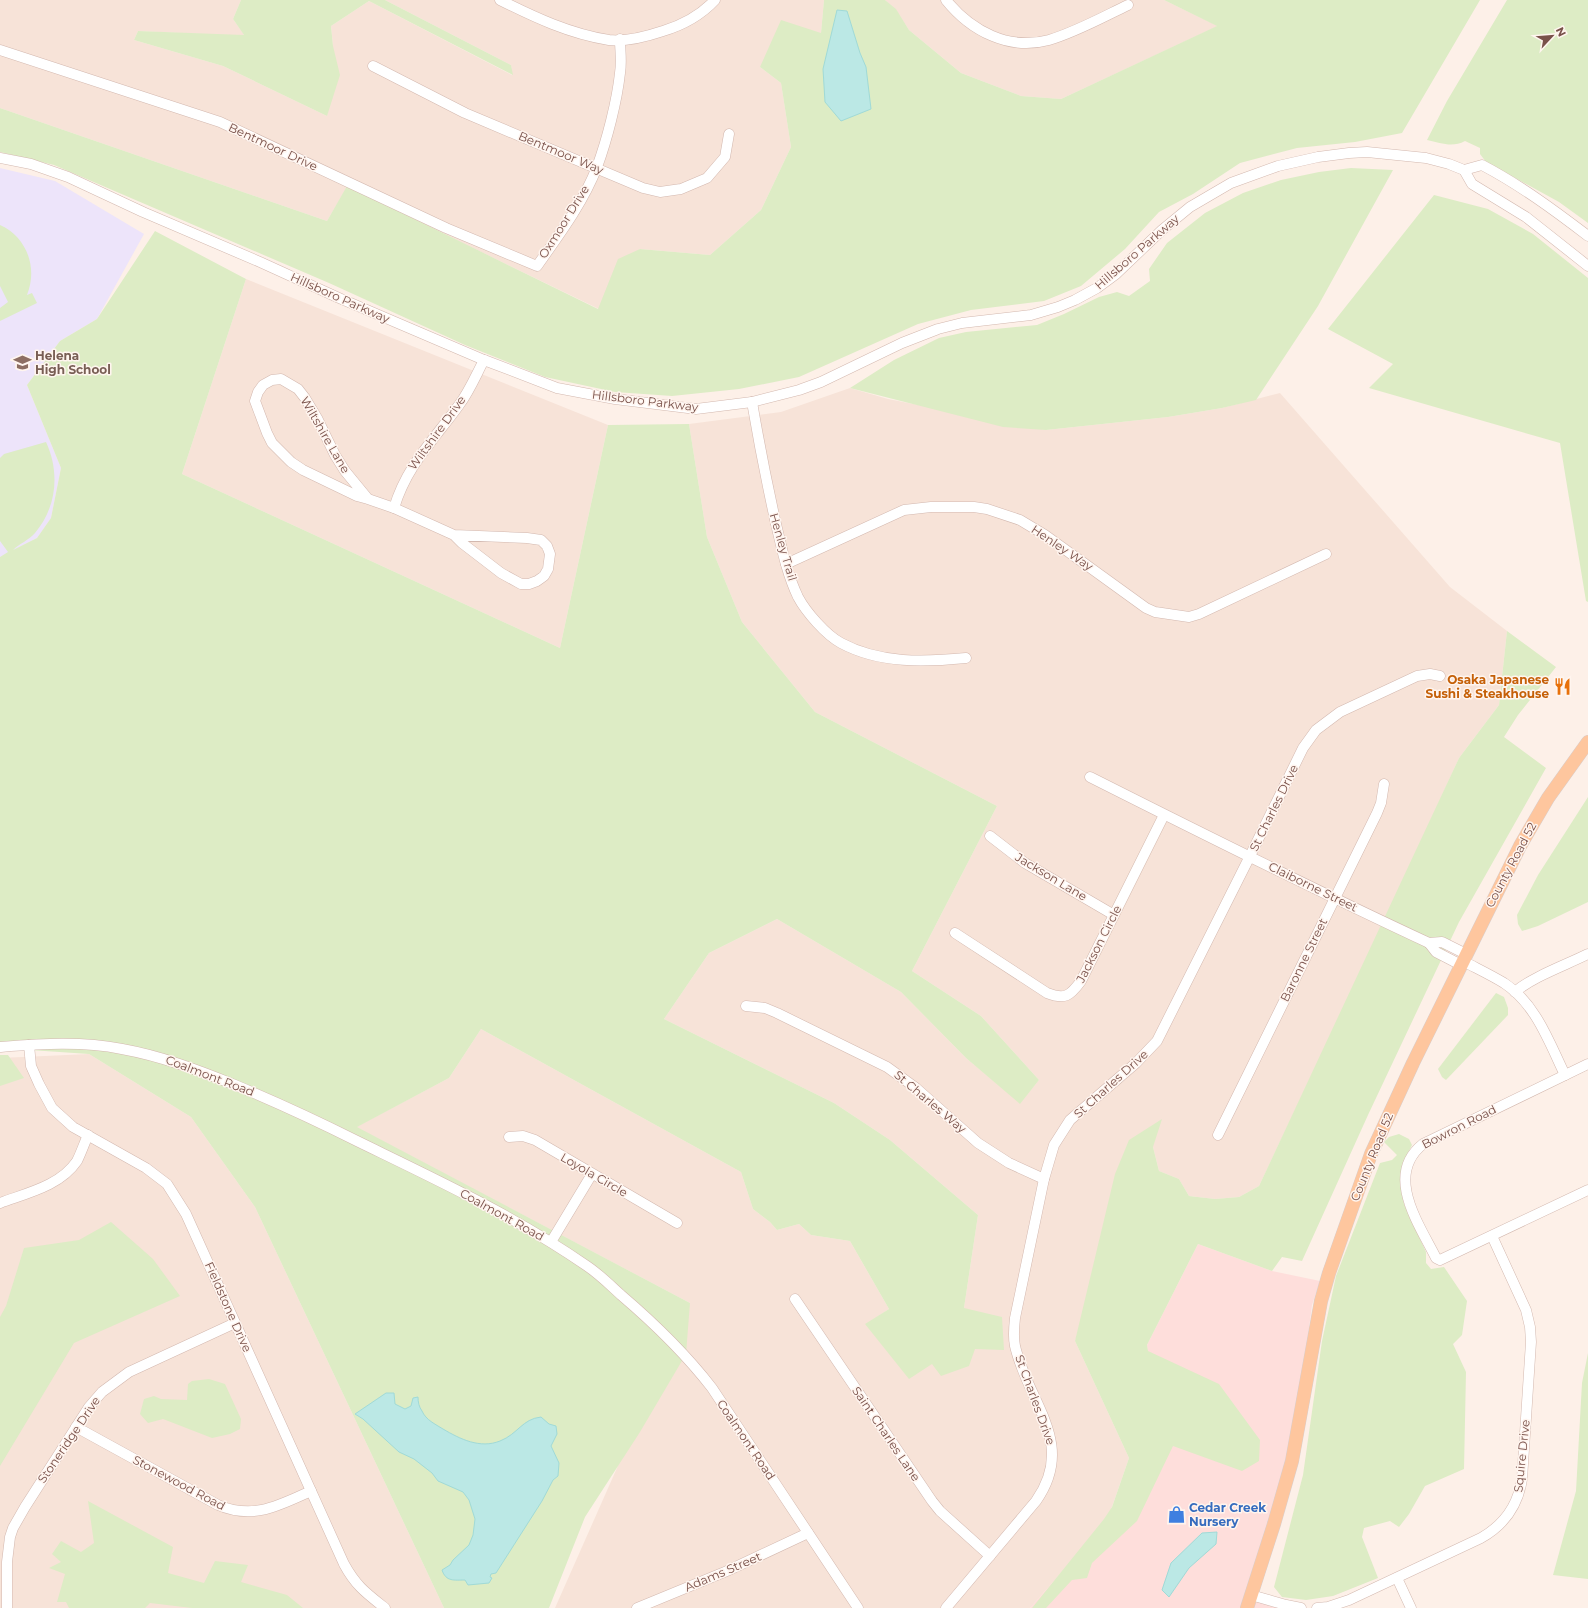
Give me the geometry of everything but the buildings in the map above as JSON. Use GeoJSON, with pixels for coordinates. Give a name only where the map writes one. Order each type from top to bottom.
{"type":"FeatureCollection","features":[{"type":"Feature","properties":{"kind":"main road","name":"County Road 52"},"geometry":{"type":"LineString","coordinates":[[1247,1608],[1278,1511],[1292,1461],[1311,1348],[1321,1301],[1351,1210],[1382,1128],[1463,960],[1533,822],[1548,798],[1588,742]]}},
{"type":"Feature","properties":{"kind":"street"},"geometry":{"type":"LineString","coordinates":[[500,0],[565,30],[610,40],[648,36],[683,25],[708,7],[715,0]]}},
{"type":"Feature","properties":{"kind":"street"},"geometry":{"type":"LineString","coordinates":[[946,0],[967,22],[980,31],[999,39],[1023,43],[1038,42],[1061,36],[1128,6]]}},
{"type":"Feature","properties":{"kind":"street","name":"Oxmoor Drive"},"geometry":{"type":"LineString","coordinates":[[537,266],[563,229],[597,167],[607,137],[620,72],[620,39]]}},
{"type":"Feature","properties":{"kind":"street","name":"Bentmoor Drive"},"geometry":{"type":"LineString","coordinates":[[0,50],[220,122],[446,228],[537,266]]}},
{"type":"Feature","properties":{"kind":"street","name":"Bentmoor Way"},"geometry":{"type":"LineString","coordinates":[[373,66],[465,113],[597,167],[643,188],[660,192],[681,189],[707,178],[725,157],[730,134]]}},
{"type":"Feature","properties":{"kind":"street","name":"Hillsboro Parkway"},"geometry":{"type":"LineString","coordinates":[[0,158],[32,164],[68,177],[169,224],[484,360],[557,388],[615,399],[696,409],[752,402],[786,394],[820,382],[914,338],[938,329],[962,323],[1031,315],[1075,300],[1097,288],[1116,274],[1162,230],[1190,207],[1231,183],[1278,166],[1318,157],[1367,152],[1426,158],[1449,164],[1464,170]]}},
{"type":"Feature","properties":{"kind":"street"},"geometry":{"type":"LineString","coordinates":[[1588,236],[1550,206],[1504,176],[1482,165],[1464,170],[1472,184],[1526,216],[1588,266]]}},
{"type":"Feature","properties":{"kind":"street","name":"Wiltshire Drive"},"geometry":{"type":"LineString","coordinates":[[394,508],[408,473],[425,447],[460,404],[484,360]]}},
{"type":"Feature","properties":{"kind":"street","name":"Wiltshire Lane"},"geometry":{"type":"LineString","coordinates":[[368,499],[345,471],[335,455],[306,398],[298,389],[281,379],[272,380],[263,385],[258,392],[255,401],[266,433],[272,443],[291,462],[308,473],[357,496],[394,508],[454,535],[501,573],[521,584],[529,584],[537,581],[544,576],[548,569],[550,554],[547,546],[541,540],[454,534]]}},
{"type":"Feature","properties":{"kind":"street","name":"Henley Trail"},"geometry":{"type":"LineString","coordinates":[[752,402],[766,482],[786,564],[799,597],[806,609],[819,624],[841,643],[864,653],[905,661],[933,662],[966,658]]}},
{"type":"Feature","properties":{"kind":"street","name":"Henley Way"},"geometry":{"type":"LineString","coordinates":[[786,564],[904,510],[931,507],[974,507],[987,509],[1020,520],[1045,535],[1146,608],[1155,612],[1189,617],[1221,605],[1326,554]]}},
{"type":"Feature","properties":{"kind":"street","name":"St Charles Drive"},"geometry":{"type":"LineString","coordinates":[[946,1608],[1036,1501],[1048,1482],[1051,1470],[1053,1454],[1051,1440],[1021,1366],[1015,1346],[1014,1334],[1015,1318],[1044,1179],[1054,1145],[1070,1120],[1136,1063],[1157,1041],[1303,748],[1311,736],[1324,723],[1340,712],[1417,676],[1430,674],[1440,676]]}},
{"type":"Feature","properties":{"kind":"street","name":"Claiborne Street"},"geometry":{"type":"LineString","coordinates":[[1090,777],[1335,899],[1429,943],[1442,942],[1463,960],[1504,983],[1528,1005],[1539,1022],[1565,1075]]}},
{"type":"Feature","properties":{"kind":"street","name":"Baronne Street"},"geometry":{"type":"LineString","coordinates":[[1218,1135],[1377,813],[1381,803],[1384,784]]}},
{"type":"Feature","properties":{"kind":"street","name":"Jackson Circle"},"geometry":{"type":"LineString","coordinates":[[954,933],[1048,993],[1057,997],[1064,997],[1075,990],[1081,981],[1164,815]]}},
{"type":"Feature","properties":{"kind":"street","name":"Jackson Lane"},"geometry":{"type":"LineString","coordinates":[[990,836],[1025,863],[1114,915]]}},
{"type":"Feature","properties":{"kind":"street"},"geometry":{"type":"LineString","coordinates":[[1515,992],[1535,979],[1588,954]]}},
{"type":"Feature","properties":{"kind":"street","name":"St Charles Way"},"geometry":{"type":"LineString","coordinates":[[746,1006],[765,1008],[777,1013],[887,1067],[916,1088],[978,1143],[1010,1163],[1044,1179]]}},
{"type":"Feature","properties":{"kind":"street","name":"Coalmont Road"},"geometry":{"type":"LineString","coordinates":[[0,1047],[61,1043],[122,1048],[157,1056],[198,1070],[288,1108],[350,1137],[484,1205],[551,1242],[588,1267],[664,1333],[688,1358],[712,1388],[858,1608]]}},
{"type":"Feature","properties":{"kind":"street","name":"Fieldstone Drive"},"geometry":{"type":"LineString","coordinates":[[29,1045],[31,1066],[52,1108],[72,1127],[146,1168],[167,1184],[186,1214],[321,1517],[350,1576],[360,1588],[385,1608]]}},
{"type":"Feature","properties":{"kind":"street"},"geometry":{"type":"LineString","coordinates":[[1565,1075],[1588,1064]]}},
{"type":"Feature","properties":{"kind":"street","name":"Bowron Road"},"geometry":{"type":"LineString","coordinates":[[1565,1075],[1438,1135],[1419,1147],[1409,1162],[1405,1177],[1406,1192],[1417,1221],[1437,1260],[1444,1259],[1588,1190]]}},
{"type":"Feature","properties":{"kind":"street"},"geometry":{"type":"LineString","coordinates":[[0,1204],[52,1183],[65,1174],[77,1160],[88,1136]]}},
{"type":"Feature","properties":{"kind":"street","name":"Loyola Circle"},"geometry":{"type":"LineString","coordinates":[[509,1136],[523,1136],[535,1140],[677,1223]]}},
{"type":"Feature","properties":{"kind":"street"},"geometry":{"type":"LineString","coordinates":[[551,1242],[592,1174]]}},
{"type":"Feature","properties":{"kind":"street","name":"Squire Drive"},"geometry":{"type":"LineString","coordinates":[[1317,1608],[1349,1600],[1489,1534],[1504,1522],[1516,1502],[1520,1488],[1531,1342],[1530,1327],[1526,1310],[1492,1236]]}},
{"type":"Feature","properties":{"kind":"street","name":"Saint Charles Lane"},"geometry":{"type":"LineString","coordinates":[[795,1299],[932,1501],[940,1511],[990,1556]]}},
{"type":"Feature","properties":{"kind":"street","name":"Stoneridge Drive"},"geometry":{"type":"LineString","coordinates":[[8,1608],[3,1562],[15,1523],[89,1407],[99,1396],[124,1375],[235,1323]]}},
{"type":"Feature","properties":{"kind":"street","name":"Stonewood Road"},"geometry":{"type":"LineString","coordinates":[[76,1427],[228,1510],[250,1512],[266,1510],[311,1492]]}},
{"type":"Feature","properties":{"kind":"street","name":"Adams Street"},"geometry":{"type":"LineString","coordinates":[[637,1608],[728,1571],[808,1533]]}},
{"type":"Feature","properties":{"kind":"street"},"geometry":{"type":"LineString","coordinates":[[1397,1578],[1411,1608]]}},
{"type":"Feature","properties":{"kind":"street"},"geometry":{"type":"LineString","coordinates":[[1251,1595],[1301,1608]]}},
{"type":"Feature","properties":{"kind":"shaded area"},"geometry":{"type":"Polygon","coordinates":[[[0,0],[241,0],[233,19],[245,36],[138,31],[134,40],[223,66],[327,116],[333,46],[331,26],[369,1],[512,75],[511,65],[385,0],[824,0],[821,33],[760,67],[781,83],[791,147],[761,210],[710,255],[640,249],[599,309],[347,187],[327,221],[0,108],[0,0]]]}},
{"type":"Feature","properties":{"kind":"shaded area"},"geometry":{"type":"Polygon","coordinates":[[[885,0],[1164,0],[1218,26],[1061,99],[1021,96],[961,73],[909,30],[896,10],[885,0]]]}},
{"type":"Feature","properties":{"kind":"shaded area","name":"Helena High School"},"geometry":{"type":"Polygon","coordinates":[[[0,168],[55,181],[144,234],[97,319],[60,341],[27,385],[61,468],[51,518],[37,538],[0,557],[0,168]]]}},
{"type":"Feature","properties":{"kind":"shaded area"},"geometry":{"type":"Polygon","coordinates":[[[246,279],[608,425],[560,648],[182,474],[246,279]]]}},
{"type":"Feature","properties":{"kind":"shaded area"},"geometry":{"type":"Polygon","coordinates":[[[850,388],[888,399],[1046,430],[1168,417],[1222,408],[1280,393],[1450,587],[1507,631],[1499,705],[1459,758],[1382,927],[1259,1186],[1239,1197],[1215,1199],[1189,1196],[1179,1179],[1159,1171],[1153,1147],[1075,1341],[1129,1458],[1107,1521],[1030,1608],[555,1608],[690,1303],[356,1127],[449,1078],[481,1029],[741,1172],[753,1209],[770,1222],[777,1230],[799,1224],[811,1235],[850,1241],[889,1309],[865,1325],[964,1308],[978,1215],[890,1140],[834,1103],[664,1019],[709,953],[777,919],[901,992],[966,1058],[1020,1103],[1039,1080],[981,1016],[912,971],[997,806],[815,712],[742,622],[707,537],[689,424],[781,412],[850,388]]]}},
{"type":"Feature","properties":{"kind":"shaded area"},"geometry":{"type":"Polygon","coordinates":[[[89,1054],[191,1117],[255,1207],[444,1608],[0,1608],[0,1058],[89,1054]]]}},
{"type":"Feature","properties":{"kind":"shaded area"},"geometry":{"type":"Polygon","coordinates":[[[1198,1244],[1272,1271],[1320,1281],[1312,1305],[1292,1461],[1251,1595],[1301,1608],[1030,1608],[1107,1521],[1156,1439],[1147,1345],[1198,1244]]]}},
{"type":"Feature","properties":{"kind":"green space"},"geometry":{"type":"Polygon","coordinates":[[[241,0],[385,0],[511,65],[513,75],[369,1],[331,26],[333,46],[340,75],[327,116],[223,66],[134,40],[138,31],[244,35],[233,19],[241,0]]]}},
{"type":"Feature","properties":{"kind":"green space"},"geometry":{"type":"Polygon","coordinates":[[[824,0],[885,0],[896,9],[909,30],[961,73],[1021,96],[1061,99],[1217,26],[1164,0],[1480,0],[1402,133],[1355,142],[1297,148],[1240,163],[1193,194],[1159,212],[1125,249],[1081,286],[1044,301],[971,310],[918,324],[799,377],[739,389],[672,396],[615,392],[545,377],[465,345],[329,283],[54,165],[0,152],[0,108],[327,221],[347,186],[598,309],[618,259],[640,249],[710,255],[761,210],[791,147],[781,83],[760,67],[781,20],[821,33],[824,0]]]}},
{"type":"Feature","properties":{"kind":"green space"},"geometry":{"type":"Polygon","coordinates":[[[1507,0],[1588,0],[1588,223],[1559,202],[1486,162],[1480,154],[1480,148],[1465,141],[1451,145],[1427,140],[1447,101],[1507,0]]]}},
{"type":"Feature","properties":{"kind":"green space"},"geometry":{"type":"Polygon","coordinates":[[[1351,168],[1393,170],[1318,306],[1256,400],[1222,408],[1168,417],[1046,430],[1003,427],[850,388],[894,360],[939,338],[966,332],[1037,325],[1099,297],[1117,292],[1129,296],[1150,281],[1149,269],[1167,243],[1205,213],[1243,193],[1281,180],[1319,172],[1351,168]]]}},
{"type":"Feature","properties":{"kind":"green space"},"geometry":{"type":"Polygon","coordinates":[[[1434,195],[1488,209],[1533,234],[1588,278],[1588,602],[1586,601],[1560,443],[1369,388],[1393,364],[1328,329],[1434,195]]]}},
{"type":"Feature","properties":{"kind":"green space"},"geometry":{"type":"Polygon","coordinates":[[[0,225],[17,237],[28,254],[31,274],[27,295],[32,293],[37,303],[0,321],[0,308],[8,302],[0,286],[0,225]]]}},
{"type":"Feature","properties":{"kind":"green space"},"geometry":{"type":"Polygon","coordinates":[[[155,231],[246,279],[182,474],[560,648],[608,425],[689,424],[707,537],[742,622],[815,712],[997,806],[912,971],[981,1016],[1039,1080],[1020,1104],[966,1058],[901,992],[777,919],[709,953],[664,1019],[834,1103],[890,1140],[978,1215],[964,1308],[1002,1317],[1004,1350],[975,1349],[969,1366],[941,1376],[932,1364],[909,1379],[865,1324],[889,1309],[850,1241],[811,1235],[799,1224],[777,1230],[770,1222],[753,1209],[741,1172],[481,1029],[449,1078],[357,1127],[690,1303],[686,1354],[640,1432],[585,1517],[549,1608],[444,1608],[255,1207],[191,1117],[89,1054],[0,1048],[0,557],[8,552],[0,541],[0,458],[4,454],[46,442],[53,465],[54,489],[48,512],[35,533],[13,550],[37,538],[51,518],[61,468],[27,385],[60,341],[97,319],[155,231]]]}},
{"type":"Feature","properties":{"kind":"green space"},"geometry":{"type":"Polygon","coordinates":[[[1507,631],[1556,667],[1518,715],[1504,737],[1546,768],[1459,922],[1368,1115],[1302,1261],[1282,1257],[1272,1271],[1198,1244],[1147,1345],[1148,1351],[1219,1384],[1260,1440],[1259,1461],[1242,1471],[1173,1446],[1137,1521],[1092,1563],[1087,1578],[1072,1580],[1046,1608],[1032,1608],[1112,1507],[1129,1458],[1075,1341],[1115,1174],[1129,1140],[1162,1119],[1153,1147],[1159,1171],[1179,1179],[1189,1196],[1215,1199],[1239,1197],[1259,1186],[1459,758],[1499,705],[1507,631]]]}},
{"type":"Feature","properties":{"kind":"green space"},"geometry":{"type":"Polygon","coordinates":[[[1588,797],[1588,902],[1538,926],[1522,931],[1518,924],[1517,915],[1538,875],[1588,797]]]}},
{"type":"Feature","properties":{"kind":"green space"},"geometry":{"type":"Polygon","coordinates":[[[1496,993],[1504,997],[1508,1008],[1508,1015],[1446,1080],[1442,1077],[1438,1069],[1496,993]]]}},
{"type":"Feature","properties":{"kind":"green space"},"geometry":{"type":"Polygon","coordinates":[[[0,1055],[8,1055],[24,1078],[0,1086],[0,1055]]]}},
{"type":"Feature","properties":{"kind":"green space"},"geometry":{"type":"Polygon","coordinates":[[[1399,1134],[1409,1139],[1412,1145],[1403,1163],[1401,1178],[1404,1204],[1426,1252],[1426,1263],[1431,1269],[1444,1267],[1467,1301],[1462,1335],[1453,1344],[1466,1372],[1464,1469],[1425,1486],[1409,1514],[1399,1527],[1390,1521],[1364,1528],[1362,1537],[1378,1578],[1333,1596],[1306,1600],[1282,1597],[1274,1587],[1303,1475],[1322,1341],[1336,1276],[1380,1163],[1392,1160],[1397,1155],[1384,1142],[1389,1137],[1399,1134]]]}},
{"type":"Feature","properties":{"kind":"green space"},"geometry":{"type":"Polygon","coordinates":[[[111,1222],[153,1259],[180,1296],[74,1343],[0,1466],[0,1317],[6,1306],[24,1248],[79,1240],[111,1222]]]}},
{"type":"Feature","properties":{"kind":"green space"},"geometry":{"type":"Polygon","coordinates":[[[1588,1353],[1588,1579],[1553,1575],[1576,1491],[1582,1383],[1588,1353]]]}},
{"type":"Feature","properties":{"kind":"green space"},"geometry":{"type":"Polygon","coordinates":[[[209,1379],[225,1384],[241,1419],[240,1429],[230,1434],[212,1438],[163,1419],[148,1423],[140,1414],[144,1399],[154,1396],[161,1399],[187,1400],[188,1384],[192,1381],[209,1379]]]}},
{"type":"Feature","properties":{"kind":"green space"},"geometry":{"type":"Polygon","coordinates":[[[88,1501],[173,1547],[168,1573],[204,1583],[215,1561],[248,1565],[241,1582],[287,1595],[303,1608],[192,1608],[150,1603],[145,1608],[69,1608],[66,1602],[57,1602],[65,1574],[49,1568],[61,1562],[52,1554],[61,1541],[81,1552],[94,1543],[88,1501]]]}},
{"type":"Feature","properties":{"kind":"water"},"geometry":{"type":"Polygon","coordinates":[[[837,10],[847,11],[866,67],[871,109],[841,121],[825,102],[823,69],[837,10]]]}},
{"type":"Feature","properties":{"kind":"water"},"geometry":{"type":"Polygon","coordinates":[[[386,1393],[394,1393],[395,1404],[405,1409],[411,1406],[413,1398],[418,1397],[421,1409],[431,1422],[470,1442],[485,1444],[500,1441],[535,1418],[541,1417],[549,1424],[556,1426],[557,1434],[551,1446],[559,1463],[558,1476],[553,1480],[542,1501],[496,1573],[491,1574],[490,1577],[492,1578],[489,1583],[468,1585],[465,1580],[451,1580],[446,1577],[442,1570],[450,1565],[453,1560],[469,1545],[473,1535],[475,1519],[469,1500],[463,1492],[438,1481],[432,1473],[414,1459],[399,1452],[363,1419],[355,1414],[386,1393]]]}},
{"type":"Feature","properties":{"kind":"water"},"geometry":{"type":"Polygon","coordinates":[[[1217,1532],[1216,1544],[1189,1568],[1169,1597],[1162,1590],[1171,1563],[1202,1533],[1217,1532]]]}},
{"type":"Feature","properties":{"kind":"place","name":"Helena High School"},"geometry":{"type":"Point","coordinates":[22,363]}},
{"type":"Feature","properties":{"kind":"place","name":"Osaka Japanese Sushi & Steakhouse"},"geometry":{"type":"Point","coordinates":[1562,687]}},
{"type":"Feature","properties":{"kind":"place","name":"Cedar Creek Nursery"},"geometry":{"type":"Point","coordinates":[1176,1515]}}]}
